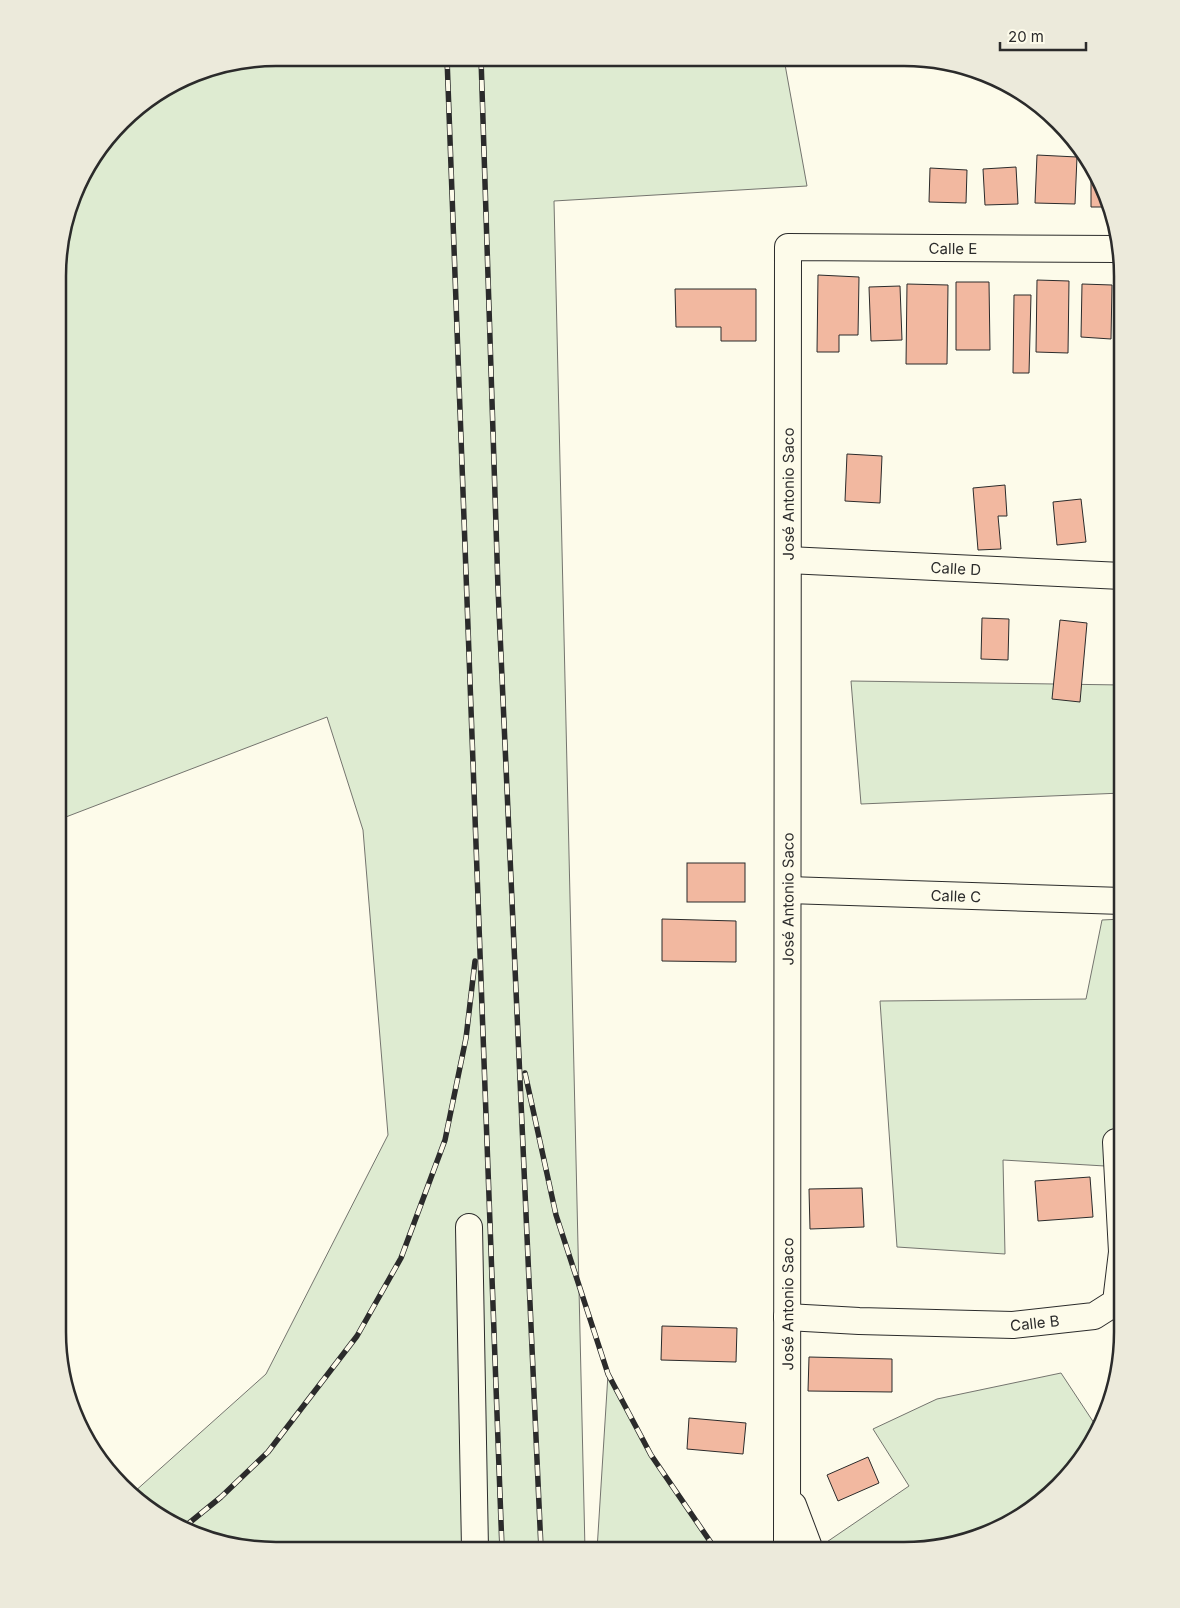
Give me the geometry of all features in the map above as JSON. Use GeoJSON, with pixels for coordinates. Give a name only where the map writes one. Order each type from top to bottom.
{"type":"FeatureCollection","features":[{"type":"Feature","properties":{"kind":"street","name":"Calle E"},"geometry":{"type":"LineString","coordinates":[[788,247],[1112,249]]}},
{"type":"Feature","properties":{"kind":"street","name":"José Antonio Saco"},"geometry":{"type":"LineString","coordinates":[[787,1542],[788,247]]}},
{"type":"Feature","properties":{"kind":"street","name":"Calle D"},"geometry":{"type":"LineString","coordinates":[[788,560],[1114,576]]}},
{"type":"Feature","properties":{"kind":"street","name":"Calle C"},"geometry":{"type":"LineString","coordinates":[[788,890],[1114,901]]}},
{"type":"Feature","properties":{"kind":"street"},"geometry":{"type":"LineString","coordinates":[[469,1227],[475,1542]]}},
{"type":"Feature","properties":{"kind":"street","name":"Calle B"},"geometry":{"type":"LineString","coordinates":[[787,1317],[860,1322],[1013,1325],[1094,1316],[1108,1310],[1114,1304]]}},
{"type":"Feature","properties":{"kind":"street"},"geometry":{"type":"LineString","coordinates":[[787,1488],[807,1542]]}},
{"type":"Feature","properties":{"kind":"green space"},"geometry":{"type":"Polygon","coordinates":[[[276,66],[785,66],[807,186],[554,201],[585,1542],[276,1542],[248,1540],[222,1535],[196,1526],[171,1514],[137,1489],[266,1374],[388,1135],[363,830],[327,717],[66,817],[66,276],[70,235],[77,208],[94,171],[102,159],[118,138],[138,118],[171,94],[208,77],[248,68],[276,66]]]}},
{"type":"Feature","properties":{"kind":"green space"},"geometry":{"type":"Polygon","coordinates":[[[851,681],[1114,685],[1114,793],[861,804],[851,681]]]}},
{"type":"Feature","properties":{"kind":"green space"},"geometry":{"type":"Polygon","coordinates":[[[1114,919],[1114,1167],[1003,1160],[1005,1254],[897,1247],[880,1001],[1086,999],[1102,920],[1114,919]]]}},
{"type":"Feature","properties":{"kind":"green space"},"geometry":{"type":"Polygon","coordinates":[[[1061,1373],[1093,1422],[1086,1437],[1070,1460],[1042,1490],[1009,1514],[984,1526],[958,1535],[932,1540],[827,1542],[909,1486],[873,1429],[937,1399],[1061,1373]]]}},
{"type":"Feature","properties":{"kind":"green space"},"geometry":{"type":"Polygon","coordinates":[[[608,1374],[651,1455],[711,1542],[598,1542],[608,1374]]]}},
{"type":"Feature","properties":{"kind":"building"},"geometry":{"type":"Polygon","coordinates":[[[1037,155],[1077,157],[1075,204],[1035,203],[1037,155]]]}},
{"type":"Feature","properties":{"kind":"building"},"geometry":{"type":"Polygon","coordinates":[[[1016,167],[1018,204],[985,205],[983,169],[1016,167]]]}},
{"type":"Feature","properties":{"kind":"building"},"geometry":{"type":"Polygon","coordinates":[[[930,168],[967,170],[966,203],[929,202],[930,168]]]}},
{"type":"Feature","properties":{"kind":"building"},"geometry":{"type":"Polygon","coordinates":[[[1091,181],[1103,207],[1091,207],[1091,181]]]}},
{"type":"Feature","properties":{"kind":"building"},"geometry":{"type":"Polygon","coordinates":[[[818,275],[859,277],[858,335],[839,335],[839,352],[817,352],[818,275]]]}},
{"type":"Feature","properties":{"kind":"building"},"geometry":{"type":"Polygon","coordinates":[[[1037,280],[1069,281],[1068,353],[1036,352],[1037,280]]]}},
{"type":"Feature","properties":{"kind":"building"},"geometry":{"type":"Polygon","coordinates":[[[956,282],[989,282],[990,350],[956,350],[956,282]]]}},
{"type":"Feature","properties":{"kind":"building"},"geometry":{"type":"Polygon","coordinates":[[[907,284],[948,285],[947,364],[906,364],[907,284]]]}},
{"type":"Feature","properties":{"kind":"building"},"geometry":{"type":"Polygon","coordinates":[[[1082,284],[1112,285],[1111,339],[1081,337],[1082,284]]]}},
{"type":"Feature","properties":{"kind":"building"},"geometry":{"type":"Polygon","coordinates":[[[900,286],[902,340],[871,341],[869,287],[900,286]]]}},
{"type":"Feature","properties":{"kind":"building"},"geometry":{"type":"Polygon","coordinates":[[[675,289],[756,289],[756,341],[721,341],[721,327],[676,327],[675,289]]]}},
{"type":"Feature","properties":{"kind":"building"},"geometry":{"type":"Polygon","coordinates":[[[1014,295],[1031,295],[1029,373],[1013,373],[1014,295]]]}},
{"type":"Feature","properties":{"kind":"building"},"geometry":{"type":"Polygon","coordinates":[[[847,454],[882,456],[880,503],[845,501],[847,454]]]}},
{"type":"Feature","properties":{"kind":"building"},"geometry":{"type":"Polygon","coordinates":[[[1005,485],[1007,516],[998,516],[1001,549],[978,550],[973,488],[1005,485]]]}},
{"type":"Feature","properties":{"kind":"building"},"geometry":{"type":"Polygon","coordinates":[[[1081,499],[1086,542],[1057,545],[1053,502],[1081,499]]]}},
{"type":"Feature","properties":{"kind":"building"},"geometry":{"type":"Polygon","coordinates":[[[982,618],[1009,619],[1008,660],[981,659],[982,618]]]}},
{"type":"Feature","properties":{"kind":"building"},"geometry":{"type":"Polygon","coordinates":[[[1060,620],[1087,623],[1080,702],[1052,699],[1060,620]]]}},
{"type":"Feature","properties":{"kind":"building"},"geometry":{"type":"Polygon","coordinates":[[[687,863],[745,863],[745,902],[687,902],[687,863]]]}},
{"type":"Feature","properties":{"kind":"building"},"geometry":{"type":"Polygon","coordinates":[[[662,919],[736,921],[736,962],[662,961],[662,919]]]}},
{"type":"Feature","properties":{"kind":"building"},"geometry":{"type":"Polygon","coordinates":[[[1090,1177],[1093,1217],[1038,1221],[1035,1181],[1090,1177]]]}},
{"type":"Feature","properties":{"kind":"building"},"geometry":{"type":"Polygon","coordinates":[[[862,1188],[864,1227],[810,1229],[809,1189],[862,1188]]]}},
{"type":"Feature","properties":{"kind":"building"},"geometry":{"type":"Polygon","coordinates":[[[662,1326],[737,1328],[736,1362],[661,1360],[662,1326]]]}},
{"type":"Feature","properties":{"kind":"building"},"geometry":{"type":"Polygon","coordinates":[[[809,1357],[892,1359],[892,1392],[808,1391],[809,1357]]]}},
{"type":"Feature","properties":{"kind":"building"},"geometry":{"type":"Polygon","coordinates":[[[689,1418],[746,1423],[743,1454],[687,1449],[689,1418]]]}},
{"type":"Feature","properties":{"kind":"building"},"geometry":{"type":"Polygon","coordinates":[[[868,1457],[879,1483],[838,1501],[827,1475],[868,1457]]]}},
{"type":"Feature","properties":{"kind":"railway"},"geometry":{"type":"LineString","coordinates":[[447,66],[502,1542]]}},
{"type":"Feature","properties":{"kind":"railway"},"geometry":{"type":"LineString","coordinates":[[481,66],[498,588],[541,1542]]}},
{"type":"Feature","properties":{"kind":"railway"},"geometry":{"type":"LineString","coordinates":[[189,1523],[221,1497],[268,1452],[357,1336],[401,1258],[445,1140],[466,1038],[475,961]]}},
{"type":"Feature","properties":{"kind":"railway"},"geometry":{"type":"LineString","coordinates":[[525,1073],[556,1215],[608,1374],[651,1455],[711,1542]]}}]}
